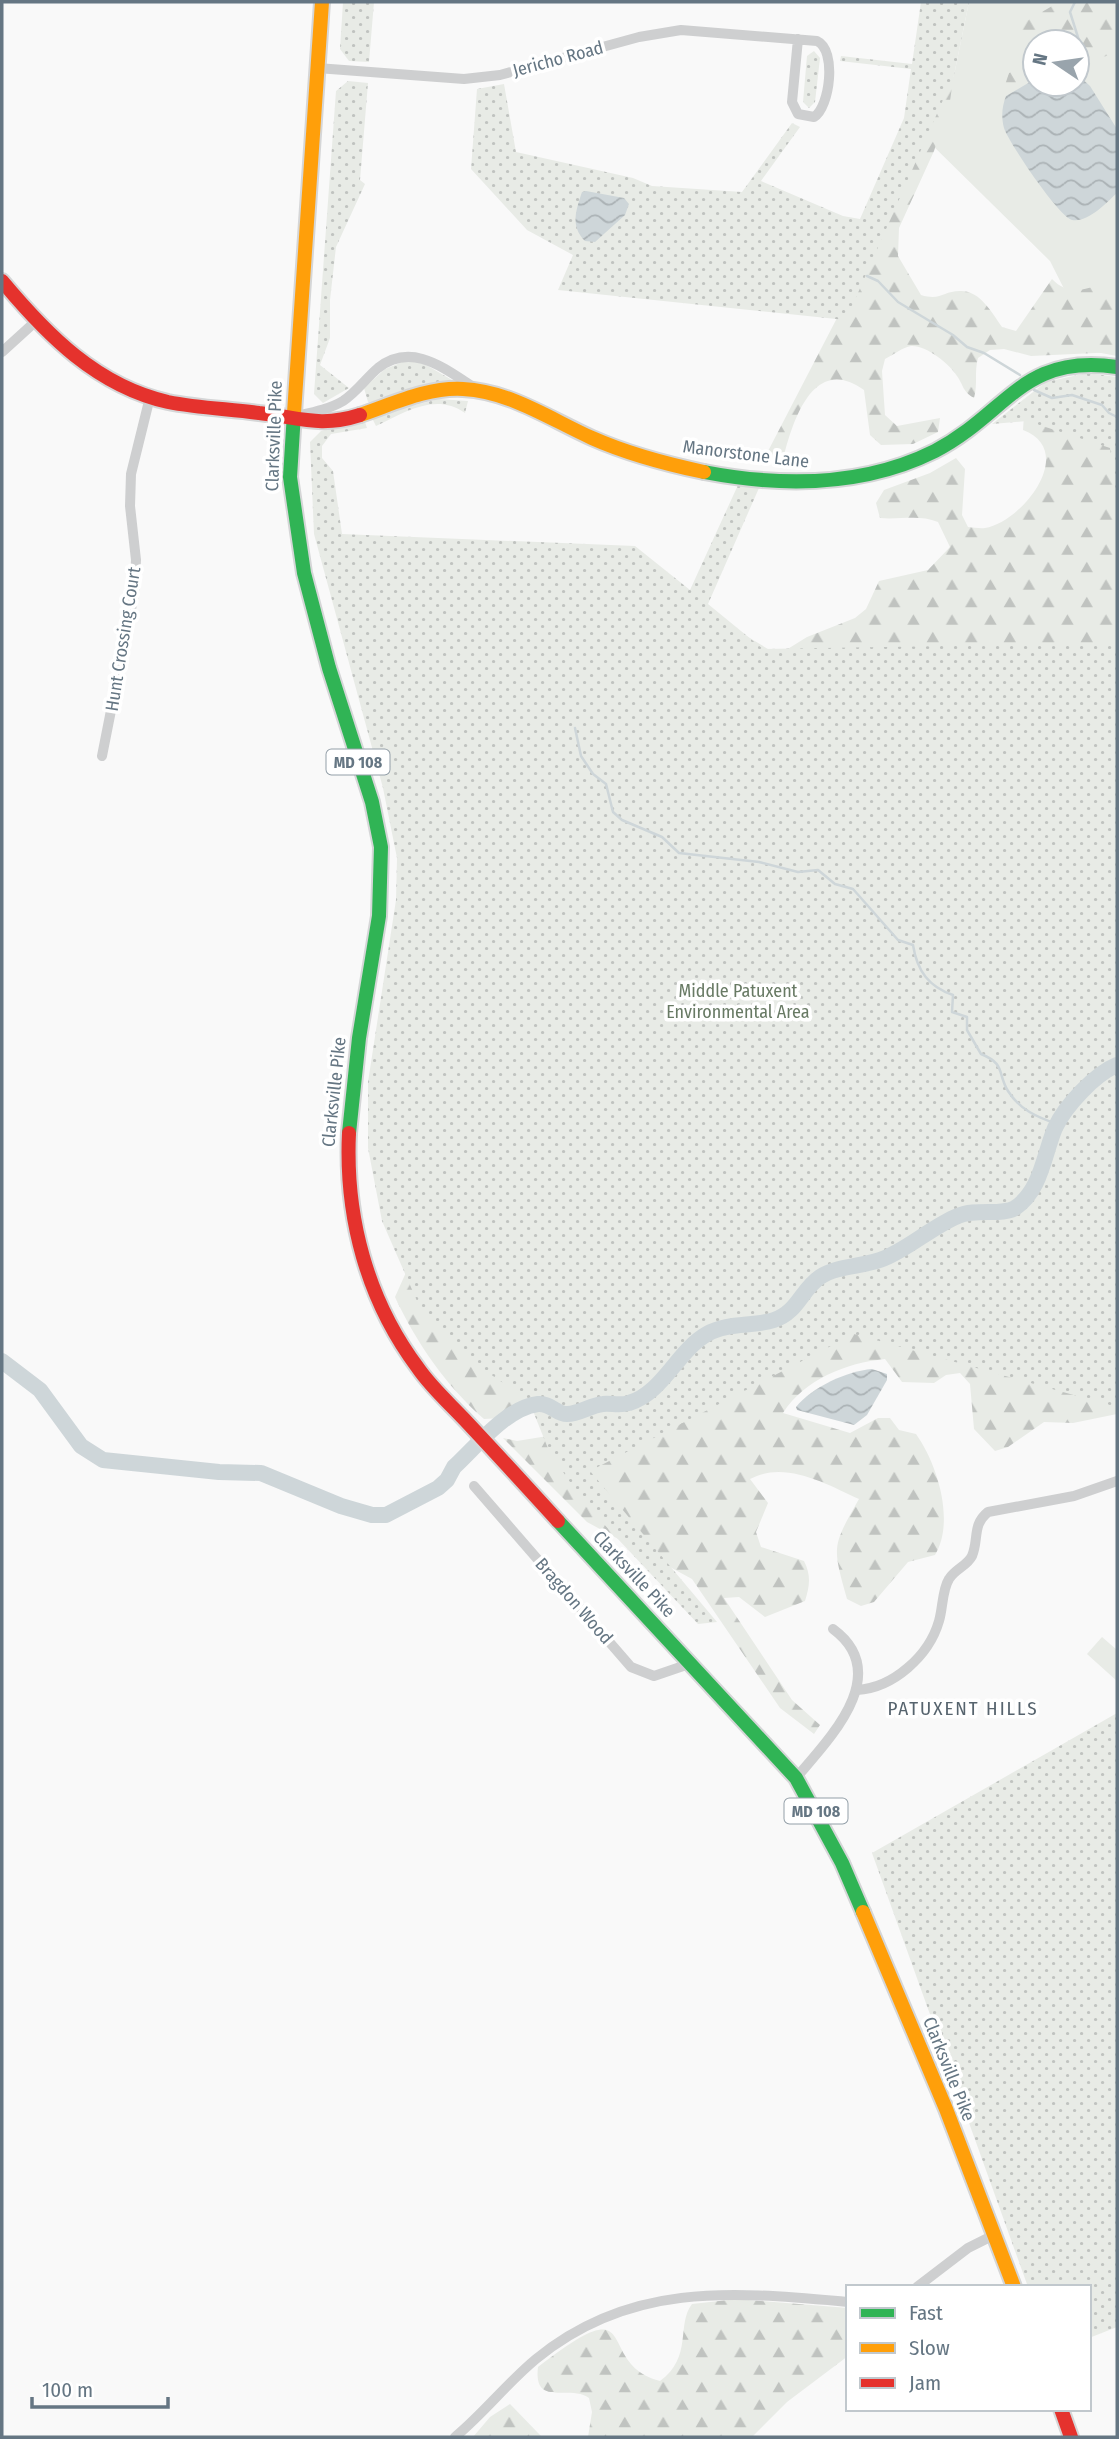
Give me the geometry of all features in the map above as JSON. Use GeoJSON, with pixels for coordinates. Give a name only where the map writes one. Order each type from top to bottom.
{"type":"FeatureCollection","features":[{"type":"Feature","properties":{"kind":"main road","name":"Clarksville Pike"},"geometry":{"type":"LineString","coordinates":[[322,2],[290,477],[297,542],[381,846],[379,913],[347,1120],[349,1206],[362,1260],[389,1324],[418,1369],[796,1778],[842,1863],[946,2109],[1013,2285]]}},
{"type":"Feature","properties":{"kind":"main road"},"geometry":{"type":"LineString","coordinates":[[2,281],[36,322],[96,372],[150,397],[184,404],[292,417]]}},
{"type":"Feature","properties":{"kind":"main road","name":"Manorstone Lane"},"geometry":{"type":"LineString","coordinates":[[292,417],[326,424],[418,394],[478,390],[520,403],[594,439],[645,457],[732,475],[819,481],[864,476],[925,456],[963,434],[1035,375],[1081,363],[1117,367]]}},
{"type":"Feature","properties":{"kind":"main road"},"geometry":{"type":"LineString","coordinates":[[1062,2411],[1071,2437]]}},
{"type":"Feature","properties":{"kind":"street","name":"Jericho Road"},"geometry":{"type":"LineString","coordinates":[[317,68],[464,79],[500,75],[662,33],[704,30],[798,39],[817,41],[829,52],[825,104],[814,117],[798,114],[792,102],[798,39]]}},
{"type":"Feature","properties":{"kind":"street"},"geometry":{"type":"LineString","coordinates":[[2,352],[36,322]]}},
{"type":"Feature","properties":{"kind":"street","name":"Manorstone Lane"},"geometry":{"type":"LineString","coordinates":[[292,417],[334,406],[355,392],[385,363],[405,357],[416,356],[435,362],[478,390]]}},
{"type":"Feature","properties":{"kind":"street","name":"Hunt Crossing Court"},"geometry":{"type":"LineString","coordinates":[[102,756],[134,594],[136,560],[130,506],[131,474],[150,397]]}},
{"type":"Feature","properties":{"kind":"street"},"geometry":{"type":"LineString","coordinates":[[857,1690],[873,1689],[897,1678],[918,1655],[938,1625],[950,1577],[972,1556],[975,1530],[988,1511],[1074,1496],[1117,1481]]}},
{"type":"Feature","properties":{"kind":"street","name":"Bragdon Wood"},"geometry":{"type":"LineString","coordinates":[[474,1486],[636,1672],[664,1675],[692,1663]]}},
{"type":"Feature","properties":{"kind":"street"},"geometry":{"type":"LineString","coordinates":[[796,1778],[843,1719],[857,1690],[858,1670],[853,1651],[833,1629]]}},
{"type":"Feature","properties":{"kind":"street"},"geometry":{"type":"LineString","coordinates":[[920,2285],[968,2248],[994,2235]]}},
{"type":"Feature","properties":{"kind":"street"},"geometry":{"type":"LineString","coordinates":[[455,2437],[538,2357],[565,2338],[625,2309],[678,2296],[710,2293],[846,2302]]}},
{"type":"Feature","properties":{"kind":"green space"},"geometry":{"type":"Polygon","coordinates":[[[343,2],[374,2],[369,62],[349,61],[340,49],[343,2]]]}},
{"type":"Feature","properties":{"kind":"green space"},"geometry":{"type":"Polygon","coordinates":[[[921,2],[969,2],[954,75],[846,320],[558,290],[573,255],[527,230],[471,169],[477,89],[504,84],[516,152],[633,178],[652,186],[742,192],[792,123],[800,127],[761,181],[843,216],[860,219],[904,118],[911,69],[840,61],[841,56],[912,64],[921,2]]]}},
{"type":"Feature","properties":{"kind":"green space"},"geometry":{"type":"Polygon","coordinates":[[[964,2],[950,101],[934,151],[899,228],[898,256],[921,295],[933,297],[954,291],[974,294],[985,303],[1002,327],[1016,331],[1052,279],[1067,289],[1075,290],[1117,278],[1117,352],[1031,356],[1004,349],[990,350],[978,358],[974,398],[965,391],[954,371],[930,352],[911,346],[901,349],[885,359],[882,371],[885,415],[897,426],[940,418],[938,432],[913,444],[881,445],[870,435],[864,390],[845,381],[830,380],[816,388],[797,416],[781,468],[766,455],[866,262],[964,2]]]}},
{"type":"Feature","properties":{"kind":"green space"},"geometry":{"type":"Polygon","coordinates":[[[969,2],[1117,2],[1117,356],[1096,352],[1050,261],[926,139],[954,75],[969,2]]]}},
{"type":"Feature","properties":{"kind":"green space"},"geometry":{"type":"Polygon","coordinates":[[[1059,2],[1117,2],[1117,52],[1091,62],[1091,28],[1022,28],[1023,23],[1059,2]]]}},
{"type":"Feature","properties":{"kind":"green space"},"geometry":{"type":"Polygon","coordinates":[[[814,51],[820,58],[815,102],[809,108],[803,102],[807,56],[814,51]]]}},
{"type":"Feature","properties":{"kind":"green space"},"geometry":{"type":"Polygon","coordinates":[[[1021,62],[1021,86],[1011,91],[1004,88],[1009,73],[1019,68],[1021,62]]]}},
{"type":"Feature","properties":{"kind":"green space"},"geometry":{"type":"Polygon","coordinates":[[[348,81],[368,83],[360,180],[365,184],[336,247],[330,300],[330,338],[320,365],[349,388],[323,403],[314,394],[336,91],[348,81]]]}},
{"type":"Feature","properties":{"kind":"green space"},"geometry":{"type":"Polygon","coordinates":[[[405,361],[421,362],[452,380],[447,386],[407,392],[373,404],[368,402],[364,388],[385,369],[405,361]]]}},
{"type":"Feature","properties":{"kind":"green space"},"geometry":{"type":"Polygon","coordinates":[[[1087,373],[1117,377],[1117,499],[1110,448],[1027,421],[992,424],[1046,382],[1087,373]]]}},
{"type":"Feature","properties":{"kind":"green space","name":"Middle Patuxent Environmental Area"},"geometry":{"type":"Polygon","coordinates":[[[1117,393],[1117,1414],[1073,1423],[1044,1422],[1008,1447],[995,1451],[974,1429],[970,1384],[960,1373],[946,1375],[934,1383],[902,1382],[885,1359],[841,1369],[815,1382],[792,1401],[783,1413],[850,1433],[878,1418],[890,1418],[899,1430],[916,1434],[937,1477],[944,1510],[941,1542],[935,1555],[908,1562],[874,1602],[861,1606],[847,1599],[837,1556],[839,1537],[859,1499],[819,1481],[791,1473],[763,1474],[750,1479],[768,1503],[756,1532],[761,1547],[804,1561],[809,1576],[808,1590],[805,1601],[765,1617],[739,1597],[724,1598],[792,1700],[820,1725],[814,1734],[780,1708],[692,1579],[587,1522],[503,1438],[517,1441],[615,1425],[556,1391],[502,1418],[484,1419],[457,1392],[433,1362],[395,1297],[703,610],[778,655],[807,637],[855,618],[866,609],[879,581],[928,570],[950,547],[938,522],[917,518],[880,518],[876,503],[884,490],[930,473],[956,458],[965,469],[962,515],[968,527],[985,528],[1000,523],[1028,500],[1045,469],[1045,453],[1039,440],[1023,430],[1024,415],[1117,393]]]}},
{"type":"Feature","properties":{"kind":"green space"},"geometry":{"type":"Polygon","coordinates":[[[439,399],[468,401],[465,413],[454,407],[431,404],[376,426],[371,416],[439,399]]]}},
{"type":"Feature","properties":{"kind":"green space","name":"Middle Patuxent Environmental Area"},"geometry":{"type":"Polygon","coordinates":[[[364,419],[367,428],[331,434],[322,446],[322,458],[333,471],[342,534],[635,546],[690,590],[738,485],[759,488],[708,604],[763,649],[1117,643],[1117,1407],[854,1334],[590,1471],[717,1622],[698,1624],[584,1503],[549,1451],[529,1401],[467,1358],[417,1301],[382,1221],[368,1148],[368,1082],[396,900],[397,858],[383,788],[314,534],[310,442],[321,431],[364,419]]]}},
{"type":"Feature","properties":{"kind":"green space"},"geometry":{"type":"Polygon","coordinates":[[[1102,1637],[1117,1650],[1117,1681],[1087,1654],[1102,1637]]]}},
{"type":"Feature","properties":{"kind":"green space"},"geometry":{"type":"Polygon","coordinates":[[[1117,1713],[1117,2327],[1091,2337],[1091,2285],[1027,2285],[872,1853],[1117,1713]]]}},
{"type":"Feature","properties":{"kind":"green space"},"geometry":{"type":"Polygon","coordinates":[[[737,2299],[846,2308],[846,2358],[787,2402],[752,2437],[588,2437],[592,2412],[589,2398],[581,2394],[554,2393],[541,2387],[538,2367],[593,2331],[606,2330],[614,2336],[628,2360],[640,2372],[660,2381],[677,2362],[687,2312],[692,2304],[737,2299]]]}},
{"type":"Feature","properties":{"kind":"green space"},"geometry":{"type":"Polygon","coordinates":[[[510,2404],[542,2437],[473,2437],[490,2417],[510,2404]]]}},
{"type":"Feature","properties":{"kind":"water"},"geometry":{"type":"Polygon","coordinates":[[[1021,87],[1021,98],[1091,98],[1091,88],[1117,129],[1117,193],[1084,218],[1072,220],[1066,216],[1024,163],[1004,128],[1002,116],[1006,96],[1021,87]]]}},
{"type":"Feature","properties":{"kind":"water"},"geometry":{"type":"Polygon","coordinates":[[[582,192],[624,198],[629,204],[625,215],[595,242],[585,241],[577,230],[576,211],[582,192]]]}},
{"type":"Feature","properties":{"kind":"water"},"geometry":{"type":"Polygon","coordinates":[[[872,1369],[887,1374],[887,1380],[867,1415],[854,1425],[797,1410],[796,1407],[803,1400],[820,1387],[852,1373],[872,1369]]]}},
{"type":"Feature","properties":{"kind":"waterway"},"geometry":{"type":"LineString","coordinates":[[1075,2],[1070,12],[1075,28]]}},
{"type":"Feature","properties":{"kind":"waterway"},"geometry":{"type":"LineString","coordinates":[[867,276],[878,281],[898,302],[953,335],[967,347],[984,353],[1020,375]]}},
{"type":"Feature","properties":{"kind":"waterway"},"geometry":{"type":"LineString","coordinates":[[1034,390],[1052,398],[1072,395],[1102,405],[1117,417]]}},
{"type":"Feature","properties":{"kind":"waterway"},"geometry":{"type":"LineString","coordinates":[[575,728],[581,756],[593,774],[606,784],[613,812],[622,820],[662,837],[679,853],[759,862],[798,872],[818,870],[835,884],[853,889],[898,940],[913,945],[921,970],[931,983],[953,995],[952,1012],[967,1017],[967,1030],[981,1054],[998,1065],[1013,1098],[1030,1112],[1057,1124]]}},
{"type":"Feature","properties":{"kind":"waterway"},"geometry":{"type":"LineString","coordinates":[[2,1361],[40,1390],[81,1446],[103,1460],[219,1472],[261,1473],[341,1506],[372,1515],[386,1515],[438,1488],[447,1480],[454,1467],[492,1430],[503,1420],[526,1407],[543,1404],[567,1414],[598,1405],[629,1403],[641,1398],[661,1381],[696,1341],[715,1330],[766,1322],[782,1316],[789,1312],[814,1282],[827,1273],[885,1258],[958,1216],[1003,1212],[1015,1208],[1031,1192],[1055,1128],[1066,1110],[1090,1083],[1117,1065]]}},
{"type":"Feature","properties":{"kind":"traffic: fast"},"geometry":{"type":"LineString","coordinates":[[704,472],[792,481],[822,481],[880,472],[935,451],[960,436],[1037,377],[1059,369],[1085,365],[1117,367]]}},
{"type":"Feature","properties":{"kind":"traffic: fast"},"geometry":{"type":"LineString","coordinates":[[294,413],[290,477],[304,573],[329,668],[372,802],[381,847],[379,916],[359,1038],[349,1133]]}},
{"type":"Feature","properties":{"kind":"traffic: fast"},"geometry":{"type":"LineString","coordinates":[[558,1521],[796,1778],[842,1863],[863,1912]]}},
{"type":"Feature","properties":{"kind":"traffic: slow"},"geometry":{"type":"LineString","coordinates":[[294,413],[322,2]]}},
{"type":"Feature","properties":{"kind":"traffic: slow"},"geometry":{"type":"LineString","coordinates":[[360,415],[410,397],[436,391],[480,391],[513,400],[619,449],[704,472]]}},
{"type":"Feature","properties":{"kind":"traffic: slow"},"geometry":{"type":"LineString","coordinates":[[863,1912],[946,2109],[1013,2285]]}},
{"type":"Feature","properties":{"kind":"traffic: jam"},"geometry":{"type":"LineString","coordinates":[[2,281],[37,320],[75,356],[118,384],[142,394],[179,404],[309,420],[333,421],[360,415]]}},
{"type":"Feature","properties":{"kind":"traffic: jam"},"geometry":{"type":"LineString","coordinates":[[349,1133],[351,1196],[363,1256],[385,1314],[400,1342],[429,1382],[558,1521]]}},
{"type":"Feature","properties":{"kind":"traffic: jam"},"geometry":{"type":"LineString","coordinates":[[1062,2411],[1071,2437]]}},
{"type":"Feature","properties":{"kind":"district","name":"PATUXENT HILLS"},"geometry":{"type":"Point","coordinates":[963,1708]}}]}
